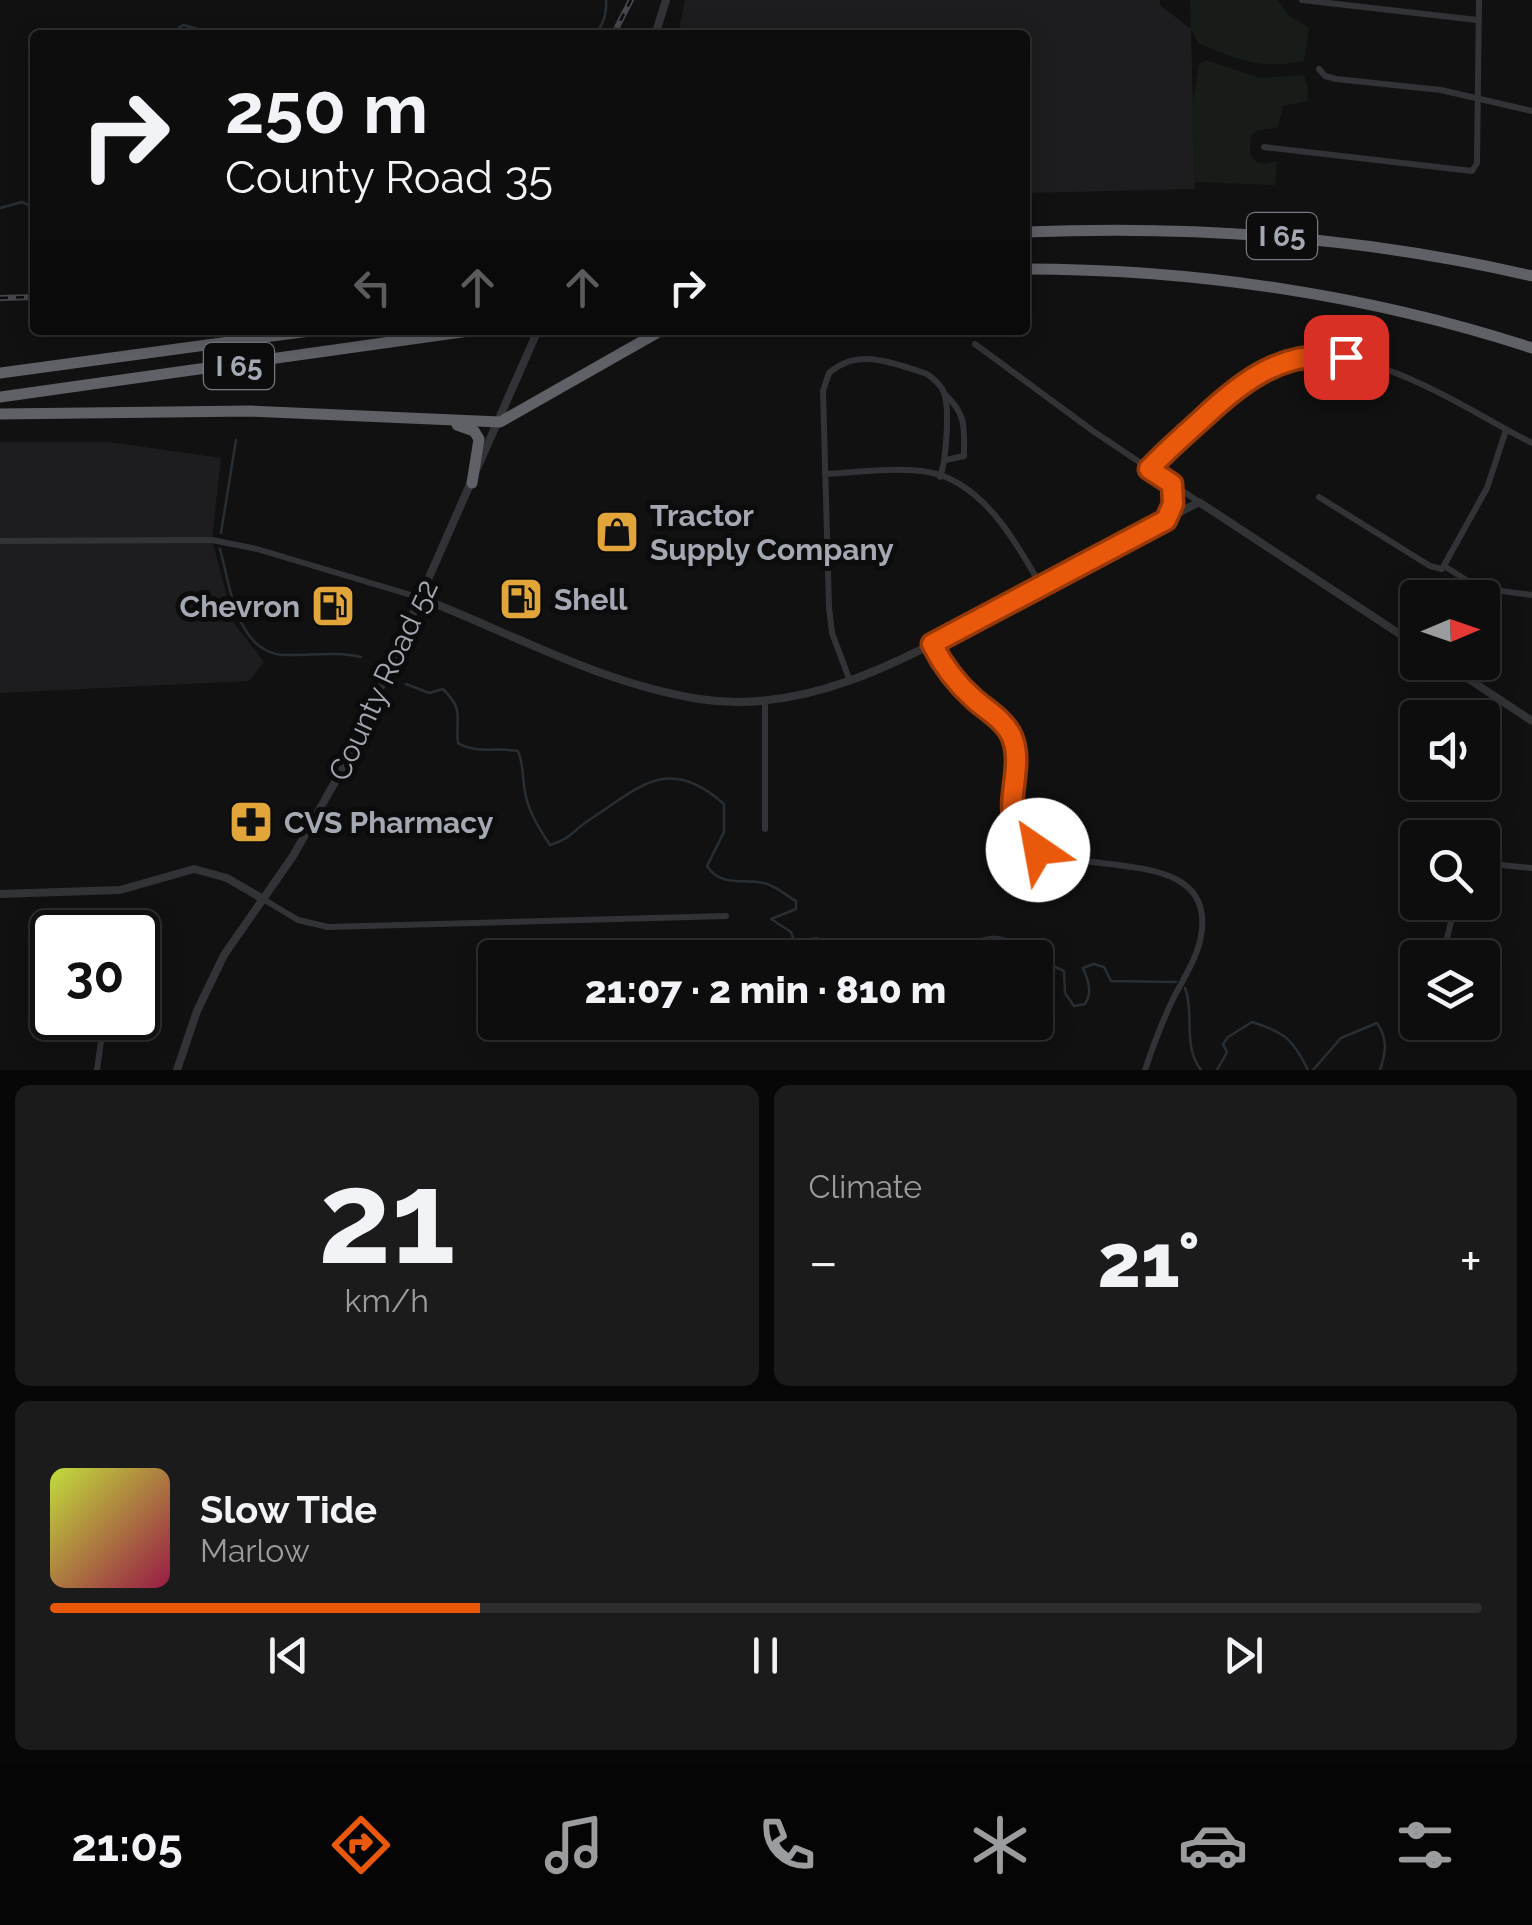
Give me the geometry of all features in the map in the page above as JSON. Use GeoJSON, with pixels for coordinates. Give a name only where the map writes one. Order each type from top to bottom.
{"type":"FeatureCollection","features":[{"type":"Feature","properties":{"kind":"highway","name":"I 65"},"geometry":{"type":"LineString","coordinates":[[1030,230],[1204,230],[1308,238],[1419,253],[1532,276]]}},
{"type":"Feature","properties":{"kind":"highway","name":"I 65"},"geometry":{"type":"LineString","coordinates":[[1030,269],[1132,272],[1280,289],[1400,312],[1532,348]]}},
{"type":"Feature","properties":{"kind":"highway"},"geometry":{"type":"LineString","coordinates":[[241,341],[267,335]]}},
{"type":"Feature","properties":{"kind":"highway","name":"I 65"},"geometry":{"type":"LineString","coordinates":[[0,373],[282,335]]}},
{"type":"Feature","properties":{"kind":"highway","name":"I 65"},"geometry":{"type":"LineString","coordinates":[[0,397],[440,335]]}},
{"type":"Feature","properties":{"kind":"highway"},"geometry":{"type":"LineString","coordinates":[[0,414],[252,410],[500,422],[652,335]]}},
{"type":"Feature","properties":{"kind":"highway"},"geometry":{"type":"LineString","coordinates":[[388,418],[461,426],[474,431],[479,439],[472,483]]}},
{"type":"Feature","properties":{"kind":"street"},"geometry":{"type":"LineString","coordinates":[[657,30],[666,0]]}},
{"type":"Feature","properties":{"kind":"street"},"geometry":{"type":"LineString","coordinates":[[1302,0],[1476,20]]}},
{"type":"Feature","properties":{"kind":"street"},"geometry":{"type":"LineString","coordinates":[[1264,147],[1469,172],[1477,163],[1479,0]]}},
{"type":"Feature","properties":{"kind":"street"},"geometry":{"type":"LineString","coordinates":[[1319,69],[1336,79],[1441,90],[1532,111]]}},
{"type":"Feature","properties":{"kind":"street","name":"County Road 52"},"geometry":{"type":"LineString","coordinates":[[178,1070],[210,981],[328,798],[369,716],[536,335]]}},
{"type":"Feature","properties":{"kind":"street"},"geometry":{"type":"LineString","coordinates":[[975,344],[1149,469],[1400,634]]}},
{"type":"Feature","properties":{"kind":"street"},"geometry":{"type":"LineString","coordinates":[[1149,469],[1242,382],[1282,362],[1313,355],[1346,357],[1377,366],[1532,443]]}},
{"type":"Feature","properties":{"kind":"street"},"geometry":{"type":"LineString","coordinates":[[850,680],[832,633],[824,383],[828,373],[852,360],[876,358],[927,374],[962,410],[964,418],[964,456],[946,460]]}},
{"type":"Feature","properties":{"kind":"street"},"geometry":{"type":"LineString","coordinates":[[940,477],[946,460],[944,393]]}},
{"type":"Feature","properties":{"kind":"street"},"geometry":{"type":"LineString","coordinates":[[1319,496],[1440,569],[1487,488],[1506,430]]}},
{"type":"Feature","properties":{"kind":"street"},"geometry":{"type":"LineString","coordinates":[[826,474],[930,472],[969,490],[999,521],[1040,586]]}},
{"type":"Feature","properties":{"kind":"street"},"geometry":{"type":"LineString","coordinates":[[1166,520],[1173,504],[1172,484]]}},
{"type":"Feature","properties":{"kind":"street"},"geometry":{"type":"LineString","coordinates":[[0,541],[212,540],[257,548],[421,598],[555,656],[640,685],[706,700],[764,700],[817,691],[850,680],[932,644],[1199,502]]}},
{"type":"Feature","properties":{"kind":"street"},"geometry":{"type":"LineString","coordinates":[[1444,566],[1487,590],[1532,595]]}},
{"type":"Feature","properties":{"kind":"street"},"geometry":{"type":"LineString","coordinates":[[932,644],[959,683],[1012,738],[1012,808],[1023,840],[1047,854],[1153,872],[1182,884],[1199,900],[1202,914],[1198,945],[1146,1070]]}},
{"type":"Feature","properties":{"kind":"street"},"geometry":{"type":"LineString","coordinates":[[1470,680],[1532,721]]}},
{"type":"Feature","properties":{"kind":"street"},"geometry":{"type":"LineString","coordinates":[[764,700],[765,829]]}},
{"type":"Feature","properties":{"kind":"street"},"geometry":{"type":"LineString","coordinates":[[1500,865],[1532,868]]}},
{"type":"Feature","properties":{"kind":"street"},"geometry":{"type":"LineString","coordinates":[[0,894],[120,890],[194,869],[226,878],[298,920],[348,928],[726,916]]}},
{"type":"Feature","properties":{"kind":"street"},"geometry":{"type":"LineString","coordinates":[[97,1070],[102,1041]]}},
{"type":"Feature","properties":{"kind":"shaded area"},"geometry":{"type":"Polygon","coordinates":[[[685,0],[1160,0],[1160,5],[1191,29],[1195,189],[1030,193],[1030,30],[679,30],[685,0]]]}},
{"type":"Feature","properties":{"kind":"shaded area"},"geometry":{"type":"Polygon","coordinates":[[[1190,0],[1278,0],[1289,16],[1309,27],[1304,61],[1249,62],[1198,43],[1191,29],[1190,0]]]}},
{"type":"Feature","properties":{"kind":"shaded area"},"geometry":{"type":"Polygon","coordinates":[[[1206,60],[1260,78],[1304,75],[1307,101],[1283,106],[1278,128],[1258,130],[1251,136],[1250,154],[1256,162],[1277,161],[1275,185],[1195,182],[1193,101],[1199,64],[1206,60]]]}},
{"type":"Feature","properties":{"kind":"shaded area"},"geometry":{"type":"Polygon","coordinates":[[[0,442],[109,442],[221,458],[212,540],[234,623],[264,662],[249,681],[0,693],[0,442]]]}},
{"type":"Feature","properties":{"kind":"waterway"},"geometry":{"type":"LineString","coordinates":[[598,30],[604,19],[606,0]]}},
{"type":"Feature","properties":{"kind":"waterway"},"geometry":{"type":"LineString","coordinates":[[176,30],[183,25],[202,30]]}},
{"type":"Feature","properties":{"kind":"waterway"},"geometry":{"type":"LineString","coordinates":[[0,208],[22,202],[30,206]]}},
{"type":"Feature","properties":{"kind":"waterway"},"geometry":{"type":"LineString","coordinates":[[221,533],[236,440]]}},
{"type":"Feature","properties":{"kind":"waterway"},"geometry":{"type":"LineString","coordinates":[[220,549],[238,614],[255,642],[267,651],[283,655],[361,657]]}},
{"type":"Feature","properties":{"kind":"waterway"},"geometry":{"type":"LineString","coordinates":[[406,684],[429,693],[443,689],[458,714],[458,743],[472,748],[518,751],[529,806],[550,845],[568,837],[639,787],[655,781],[670,778],[704,789],[724,804],[724,832],[707,866],[720,878],[767,884],[796,901],[796,909],[771,919],[791,932],[794,940]]}},
{"type":"Feature","properties":{"kind":"waterway"},"geometry":{"type":"LineString","coordinates":[[805,940],[818,940]]}},
{"type":"Feature","properties":{"kind":"waterway"},"geometry":{"type":"LineString","coordinates":[[979,940],[1008,940]]}},
{"type":"Feature","properties":{"kind":"waterway"},"geometry":{"type":"LineString","coordinates":[[1053,966],[1064,971],[1065,993],[1074,1006],[1087,1000],[1089,986],[1083,968],[1094,964],[1104,967],[1111,981],[1176,982]]}},
{"type":"Feature","properties":{"kind":"waterway"},"geometry":{"type":"LineString","coordinates":[[1185,988],[1190,1040],[1201,1070]]}},
{"type":"Feature","properties":{"kind":"waterway"},"geometry":{"type":"LineString","coordinates":[[1217,1070],[1227,1052],[1223,1044],[1228,1037],[1252,1022],[1286,1038],[1308,1070]]}},
{"type":"Feature","properties":{"kind":"waterway"},"geometry":{"type":"LineString","coordinates":[[1313,1070],[1341,1038],[1377,1023],[1385,1046],[1380,1070]]}},
{"type":"Feature","properties":{"kind":"railway"},"geometry":{"type":"LineString","coordinates":[[616,30],[631,0]]}},
{"type":"Feature","properties":{"kind":"railway"},"geometry":{"type":"LineString","coordinates":[[0,298],[30,297]]}},
{"type":"Feature","properties":{"kind":"place","name":"Tractor Supply Company"},"geometry":{"type":"Point","coordinates":[617,532]}},
{"type":"Feature","properties":{"kind":"place","name":"Shell"},"geometry":{"type":"Point","coordinates":[521,599]}},
{"type":"Feature","properties":{"kind":"place","name":"Chevron"},"geometry":{"type":"Point","coordinates":[333,606]}},
{"type":"Feature","properties":{"kind":"place","name":"CVS Pharmacy"},"geometry":{"type":"Point","coordinates":[251,822]}},
{"type":"Feature","properties":{"kind":"route"},"geometry":{"type":"LineString","coordinates":[[1038,850],[1023,840],[1014,822],[1012,738],[959,683],[932,644],[1166,520],[1173,504],[1172,484],[1149,469],[1242,382],[1266,368],[1302,356],[1346,357]]}}]}
